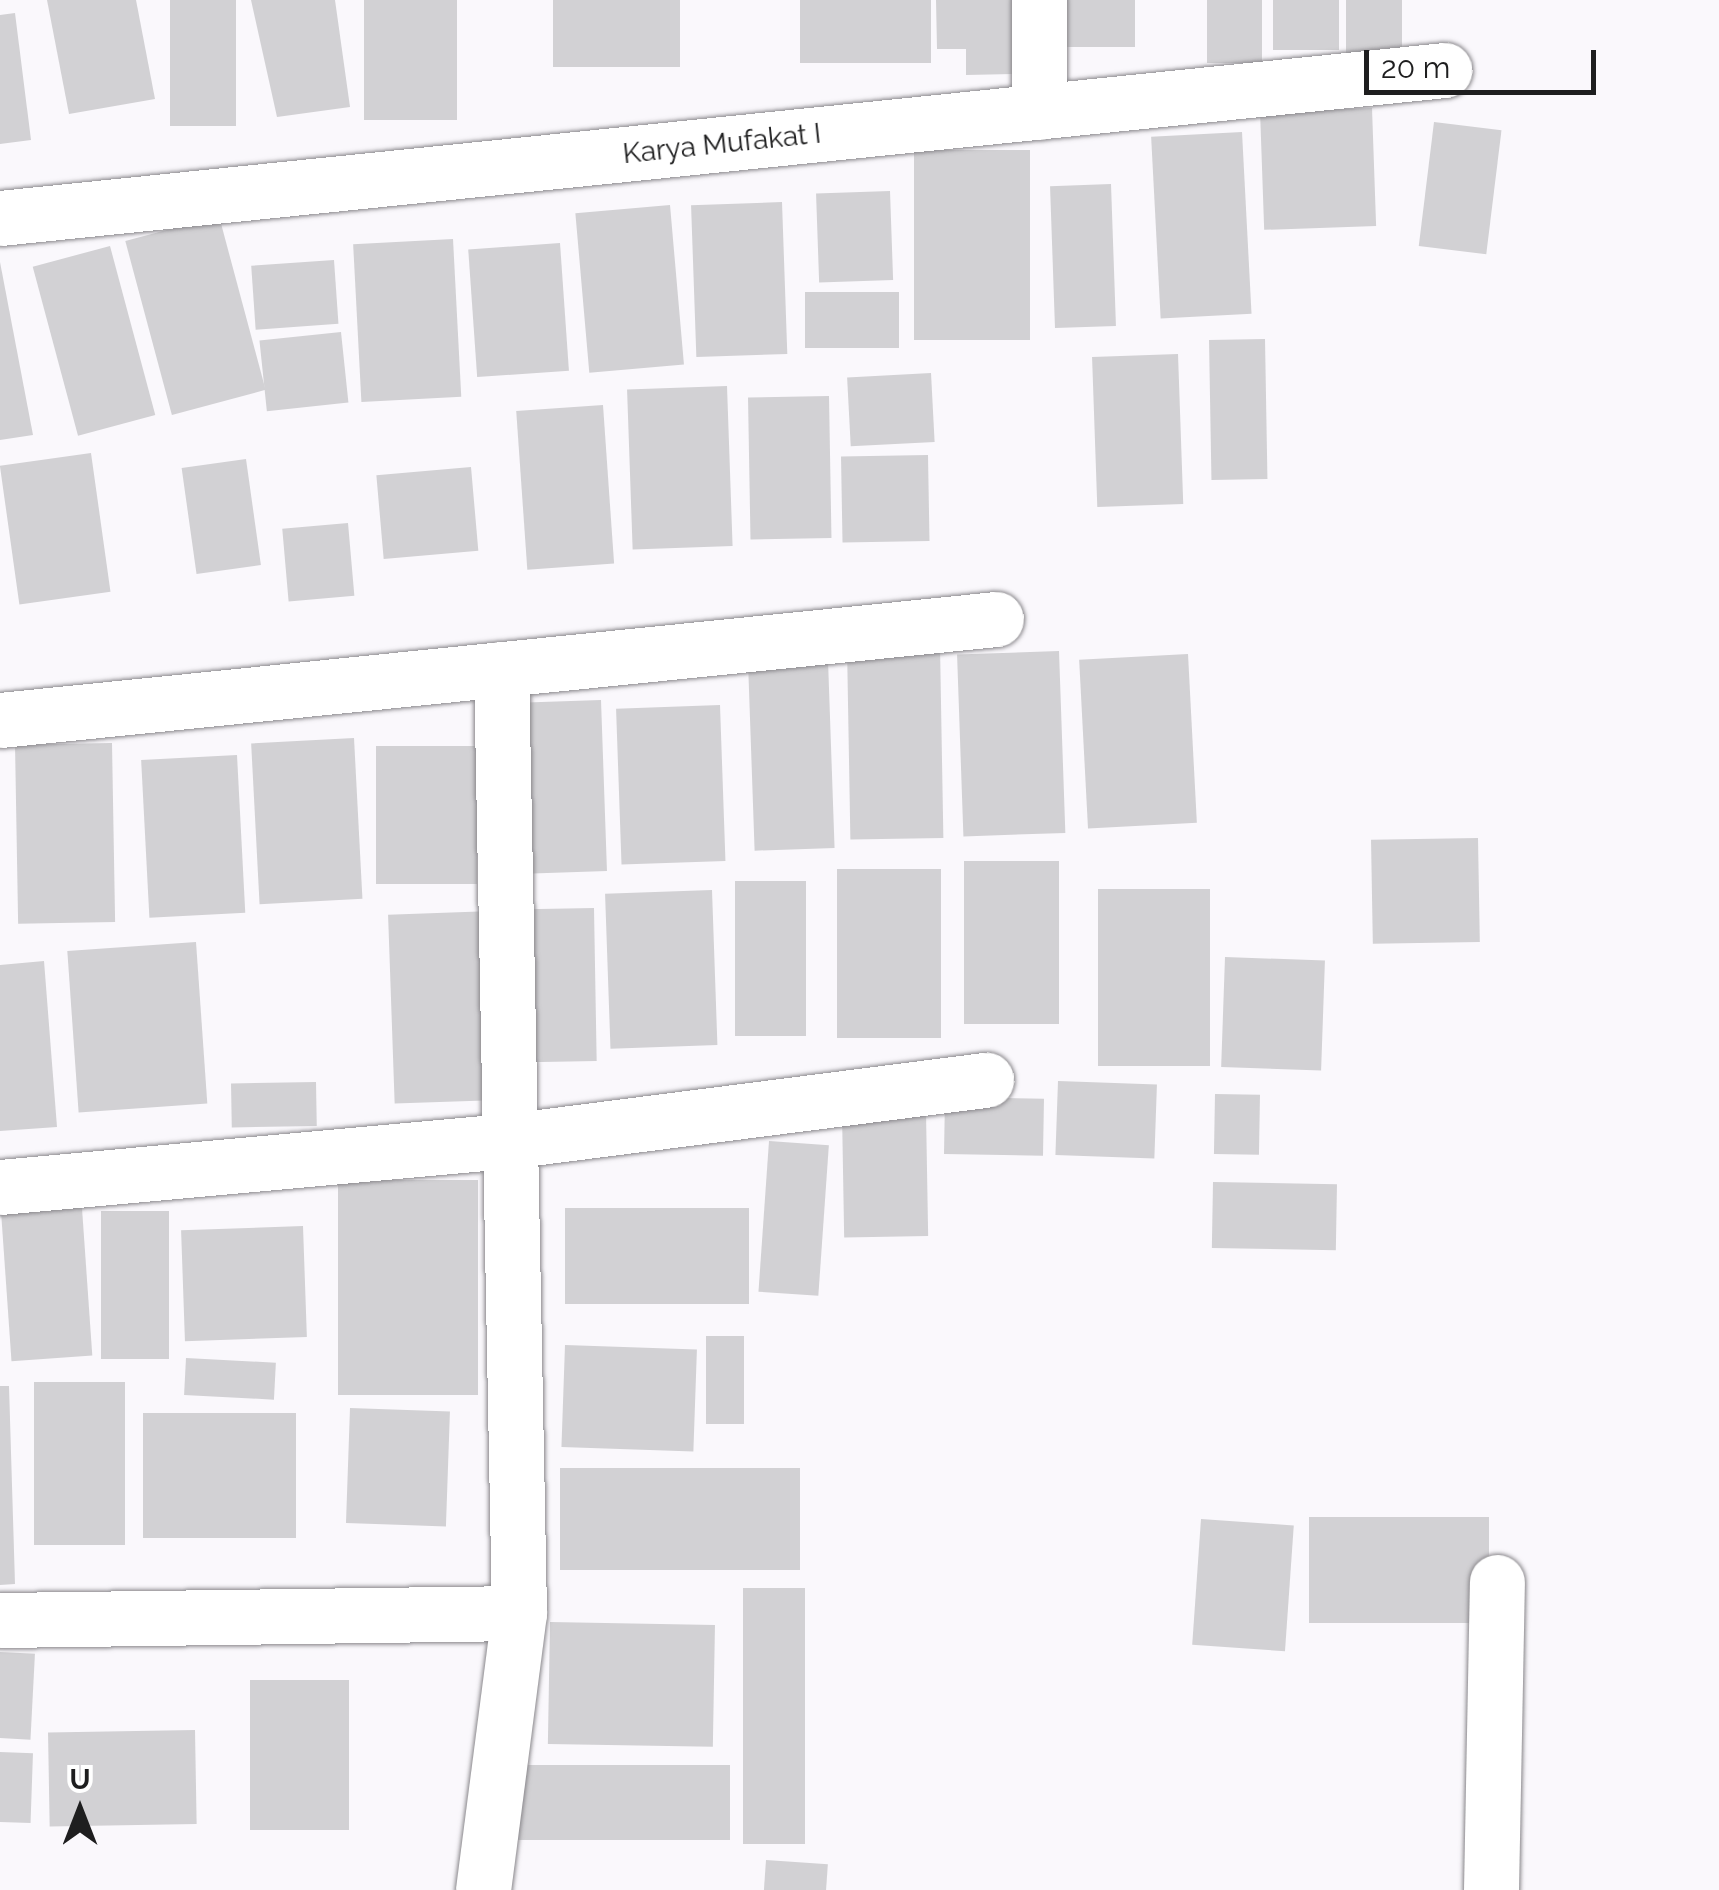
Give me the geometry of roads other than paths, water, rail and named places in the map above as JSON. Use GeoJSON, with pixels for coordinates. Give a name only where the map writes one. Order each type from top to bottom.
{"type":"FeatureCollection","features":[{"type":"Feature","properties":{"kind":"street"},"geometry":{"type":"LineString","coordinates":[[1038,0],[1039,112]]}},
{"type":"Feature","properties":{"kind":"street","name":"Karya Mufakat I"},"geometry":{"type":"LineString","coordinates":[[0,218],[1444,70]]}},
{"type":"Feature","properties":{"kind":"street"},"geometry":{"type":"LineString","coordinates":[[0,720],[996,619]]}},
{"type":"Feature","properties":{"kind":"street"},"geometry":{"type":"LineString","coordinates":[[483,1890],[519,1612],[516,1140],[501,669]]}},
{"type":"Feature","properties":{"kind":"street"},"geometry":{"type":"LineString","coordinates":[[0,1187],[516,1140],[986,1080]]}},
{"type":"Feature","properties":{"kind":"street"},"geometry":{"type":"LineString","coordinates":[[1491,1890],[1497,1582]]}},
{"type":"Feature","properties":{"kind":"street"},"geometry":{"type":"LineString","coordinates":[[0,1620],[519,1612]]}}]}
